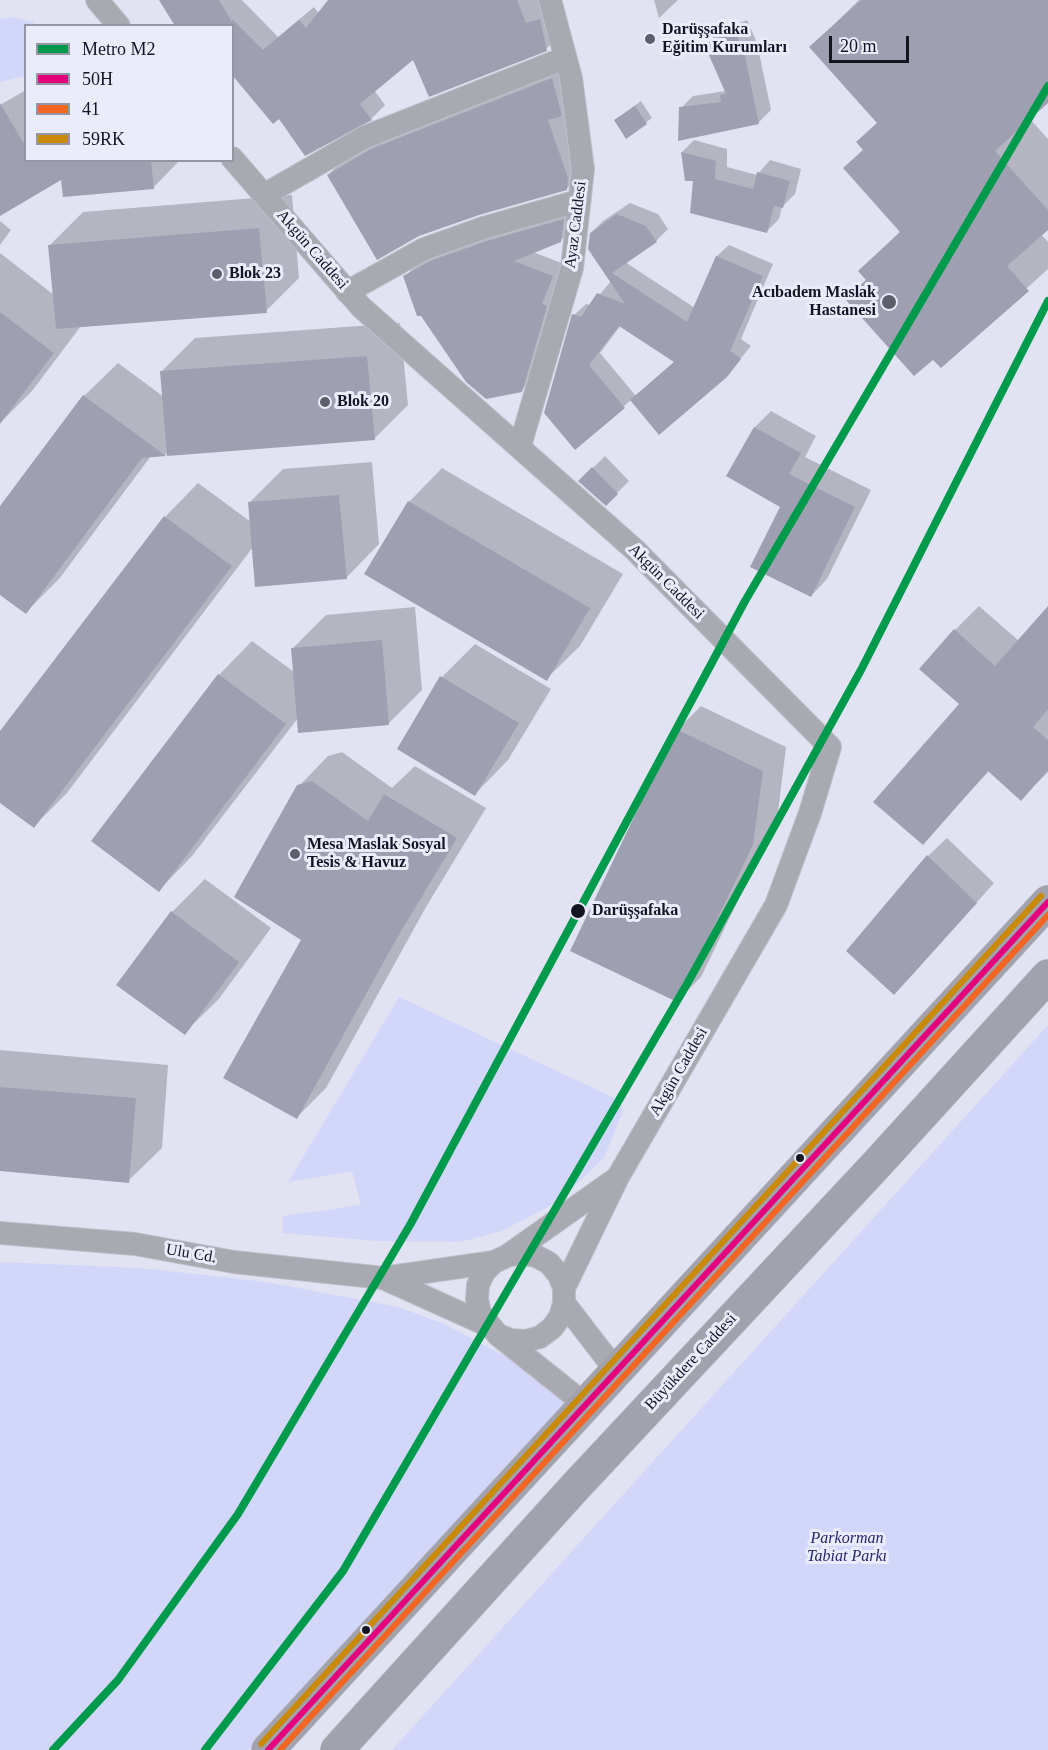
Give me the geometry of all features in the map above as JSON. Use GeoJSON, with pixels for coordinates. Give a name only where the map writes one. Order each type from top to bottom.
{"type":"FeatureCollection","features":[{"type":"Feature","properties":{"kind":"main road"},"geometry":{"type":"LineString","coordinates":[[268,1750],[563,1430],[578,1397],[617,1372],[1048,902]]}},
{"type":"Feature","properties":{"kind":"main road","name":"Büyükdere Caddesi"},"geometry":{"type":"LineString","coordinates":[[337,1750],[1048,976]]}},
{"type":"Feature","properties":{"kind":"main road"},"geometry":{"type":"LineString","coordinates":[[578,1397],[615,1421],[636,1422],[633,1402],[617,1372]]}},
{"type":"Feature","properties":{"kind":"street"},"geometry":{"type":"LineString","coordinates":[[97,0],[117,24]]}},
{"type":"Feature","properties":{"kind":"street","name":"Ayaz Caddesi"},"geometry":{"type":"LineString","coordinates":[[520,446],[572,268],[583,169],[571,78],[550,0]]}},
{"type":"Feature","properties":{"kind":"street"},"geometry":{"type":"LineString","coordinates":[[264,195],[365,136],[565,58]]}},
{"type":"Feature","properties":{"kind":"street","name":"Akgün Caddesi"},"geometry":{"type":"LineString","coordinates":[[234,160],[348,292],[378,322],[635,550],[830,747],[810,813],[776,905],[618,1177],[564,1296]]}},
{"type":"Feature","properties":{"kind":"street"},"geometry":{"type":"LineString","coordinates":[[348,292],[424,249],[483,228],[578,201]]}},
{"type":"Feature","properties":{"kind":"street","name":"Akgün Caddesi"},"geometry":{"type":"LineString","coordinates":[[500,1259],[618,1177]]}},
{"type":"Feature","properties":{"kind":"street","name":"Ulu Cd."},"geometry":{"type":"LineString","coordinates":[[0,1233],[135,1244],[234,1262],[383,1278],[500,1259]]}},
{"type":"Feature","properties":{"kind":"street"},"geometry":{"type":"LineString","coordinates":[[578,1397],[493,1330],[480,1313],[477,1299],[478,1285],[484,1272],[500,1259],[521,1253],[542,1260],[559,1275],[564,1296],[617,1372]]}},
{"type":"Feature","properties":{"kind":"street","name":"Ulu Cd."},"geometry":{"type":"LineString","coordinates":[[383,1278],[493,1330]]}},
{"type":"Feature","properties":{"kind":"street"},"geometry":{"type":"LineString","coordinates":[[493,1330],[512,1340],[526,1341],[540,1337],[552,1328],[560,1317],[564,1296]]}},
{"type":"Feature","properties":{"kind":"street"},"geometry":{"type":"LineString","coordinates":[[593,1337],[609,1344],[625,1345],[645,1341]]}},
{"type":"Feature","properties":{"kind":"green space"},"geometry":{"type":"Polygon","coordinates":[[[11,17],[34,24],[24,24],[24,76],[0,82],[0,19],[11,17]]]}},
{"type":"Feature","properties":{"kind":"green space"},"geometry":{"type":"Polygon","coordinates":[[[399,997],[621,1101],[623,1111],[604,1158],[557,1202],[502,1231],[460,1242],[378,1241],[282,1233],[283,1216],[361,1205],[352,1171],[288,1182],[399,997]]]}},
{"type":"Feature","properties":{"kind":"green space","name":"Parkorman Tabiat Parkı"},"geometry":{"type":"Polygon","coordinates":[[[1048,1025],[1048,1750],[392,1750],[1048,1025]]]}},
{"type":"Feature","properties":{"kind":"green space"},"geometry":{"type":"Polygon","coordinates":[[[0,1262],[140,1268],[267,1282],[398,1307],[442,1323],[509,1358],[571,1403],[248,1750],[0,1750],[0,1262]]]}},
{"type":"Feature","properties":{"kind":"building"},"geometry":{"type":"Polygon","coordinates":[[[159,0],[219,0],[232,22],[232,19],[263,50],[299,20],[306,28],[328,0],[517,0],[526,23],[540,19],[547,51],[429,97],[413,60],[360,104],[372,120],[305,156],[279,119],[273,124],[234,77],[234,24],[174,24],[159,0]]]}},
{"type":"Feature","properties":{"kind":"building"},"geometry":{"type":"Polygon","coordinates":[[[861,0],[1048,0],[1048,103],[995,151],[1048,210],[1048,230],[1007,266],[1029,291],[941,368],[933,360],[914,376],[845,299],[866,280],[858,271],[900,232],[843,168],[863,150],[856,142],[877,123],[809,47],[861,0]]]}},
{"type":"Feature","properties":{"kind":"building"},"geometry":{"type":"Polygon","coordinates":[[[735,31],[745,56],[759,124],[678,141],[679,107],[721,102],[720,95],[726,94],[704,44],[735,31]]]}},
{"type":"Feature","properties":{"kind":"building"},"geometry":{"type":"Polygon","coordinates":[[[552,78],[562,116],[548,120],[568,178],[567,190],[479,215],[419,236],[377,260],[327,175],[371,149],[552,78]]]}},
{"type":"Feature","properties":{"kind":"building"},"geometry":{"type":"Polygon","coordinates":[[[0,103],[24,144],[24,162],[151,162],[154,189],[63,197],[61,180],[0,216],[0,103]]]}},
{"type":"Feature","properties":{"kind":"building"},"geometry":{"type":"Polygon","coordinates":[[[635,106],[647,124],[626,139],[614,120],[635,106]]]}},
{"type":"Feature","properties":{"kind":"building"},"geometry":{"type":"Polygon","coordinates":[[[681,152],[716,161],[715,179],[753,189],[757,172],[790,181],[783,208],[774,206],[767,233],[690,213],[693,181],[685,181],[681,152]]]}},
{"type":"Feature","properties":{"kind":"building"},"geometry":{"type":"Polygon","coordinates":[[[617,214],[646,226],[657,242],[612,273],[687,322],[716,256],[763,276],[730,351],[741,359],[727,377],[659,435],[630,400],[674,362],[619,326],[589,365],[625,408],[575,450],[544,413],[572,314],[581,317],[597,293],[625,304],[588,249],[590,233],[617,214]]]}},
{"type":"Feature","properties":{"kind":"building"},"geometry":{"type":"Polygon","coordinates":[[[564,219],[561,242],[514,261],[553,276],[542,304],[547,306],[522,392],[486,399],[466,382],[421,316],[417,316],[403,276],[430,261],[487,241],[564,219]]]}},
{"type":"Feature","properties":{"kind":"building"},"geometry":{"type":"Polygon","coordinates":[[[259,228],[267,313],[56,329],[48,245],[259,228]]]}},
{"type":"Feature","properties":{"kind":"building"},"geometry":{"type":"Polygon","coordinates":[[[0,312],[54,353],[0,424],[0,312]]]}},
{"type":"Feature","properties":{"kind":"building"},"geometry":{"type":"Polygon","coordinates":[[[367,356],[375,440],[167,456],[160,371],[367,356]]]}},
{"type":"Feature","properties":{"kind":"building"},"geometry":{"type":"Polygon","coordinates":[[[83,395],[166,456],[142,458],[26,614],[0,595],[0,506],[83,395]]]}},
{"type":"Feature","properties":{"kind":"building"},"geometry":{"type":"Polygon","coordinates":[[[754,427],[801,453],[789,474],[855,507],[811,597],[750,567],[780,507],[726,476],[754,427]]]}},
{"type":"Feature","properties":{"kind":"building"},"geometry":{"type":"Polygon","coordinates":[[[592,467],[618,494],[606,506],[578,481],[592,467]]]}},
{"type":"Feature","properties":{"kind":"building"},"geometry":{"type":"Polygon","coordinates":[[[339,495],[347,579],[255,587],[248,502],[339,495]]]}},
{"type":"Feature","properties":{"kind":"building"},"geometry":{"type":"Polygon","coordinates":[[[408,501],[590,608],[547,681],[364,574],[408,501]]]}},
{"type":"Feature","properties":{"kind":"building"},"geometry":{"type":"Polygon","coordinates":[[[164,516],[232,566],[34,828],[0,803],[0,731],[164,516]]]}},
{"type":"Feature","properties":{"kind":"building"},"geometry":{"type":"Polygon","coordinates":[[[1048,606],[1048,709],[1033,727],[1048,740],[1048,770],[1021,801],[988,771],[923,845],[873,802],[959,704],[919,669],[954,629],[995,666],[1048,606]]]}},
{"type":"Feature","properties":{"kind":"building"},"geometry":{"type":"Polygon","coordinates":[[[382,640],[389,725],[298,733],[291,648],[382,640]]]}},
{"type":"Feature","properties":{"kind":"building"},"geometry":{"type":"Polygon","coordinates":[[[218,674],[286,724],[159,892],[91,841],[218,674]]]}},
{"type":"Feature","properties":{"kind":"building"},"geometry":{"type":"Polygon","coordinates":[[[440,676],[519,723],[475,796],[397,749],[440,676]]]}},
{"type":"Feature","properties":{"kind":"building"},"geometry":{"type":"Polygon","coordinates":[[[676,729],[763,771],[753,845],[677,1002],[570,951],[676,729]]]}},
{"type":"Feature","properties":{"kind":"building"},"geometry":{"type":"Polygon","coordinates":[[[312,781],[368,821],[384,794],[457,838],[397,938],[297,1119],[223,1078],[301,940],[234,897],[297,785],[312,781]]]}},
{"type":"Feature","properties":{"kind":"building"},"geometry":{"type":"Polygon","coordinates":[[[927,855],[977,903],[894,995],[846,951],[927,855]]]}},
{"type":"Feature","properties":{"kind":"building"},"geometry":{"type":"Polygon","coordinates":[[[171,911],[239,962],[185,1035],[116,985],[171,911]]]}},
{"type":"Feature","properties":{"kind":"building"},"geometry":{"type":"Polygon","coordinates":[[[0,1087],[136,1098],[129,1183],[0,1171],[0,1087]]]}},
{"type":"Feature","properties":{"kind":"metro line","name":"M2"},"geometry":{"type":"LineString","coordinates":[[53,1750],[118,1680],[238,1514],[410,1225],[745,601],[1048,86]]}},
{"type":"Feature","properties":{"kind":"metro line","name":"M2"},"geometry":{"type":"LineString","coordinates":[[205,1750],[343,1571],[687,984],[861,670],[1048,301]]}},
{"type":"Feature","properties":{"kind":"transit line","name":"59RK"},"geometry":{"type":"LineString","coordinates":[[261,1744],[1041,896]]}},
{"type":"Feature","properties":{"kind":"transit line","name":"50H"},"geometry":{"type":"LineString","coordinates":[[268,1750],[1048,902]]}},
{"type":"Feature","properties":{"kind":"transit line","name":"41"},"geometry":{"type":"LineString","coordinates":[[280,1750],[1048,915]]}},
{"type":"Feature","properties":{"kind":"place","name":"Darüşşafaka Eğitim Kurumları"},"geometry":{"type":"Point","coordinates":[650,39]}},
{"type":"Feature","properties":{"kind":"place","name":"Blok 23"},"geometry":{"type":"Point","coordinates":[217,274]}},
{"type":"Feature","properties":{"kind":"place","name":"Acıbadem Maslak Hastanesi"},"geometry":{"type":"Point","coordinates":[889,302]}},
{"type":"Feature","properties":{"kind":"place","name":"Blok 20"},"geometry":{"type":"Point","coordinates":[325,402]}},
{"type":"Feature","properties":{"kind":"place","name":"Mesa Maslak Sosyal Tesis & Havuz"},"geometry":{"type":"Point","coordinates":[295,854]}},
{"type":"Feature","properties":{"kind":"place","name":"Darüşşafaka"},"geometry":{"type":"Point","coordinates":[578,911]}}]}
